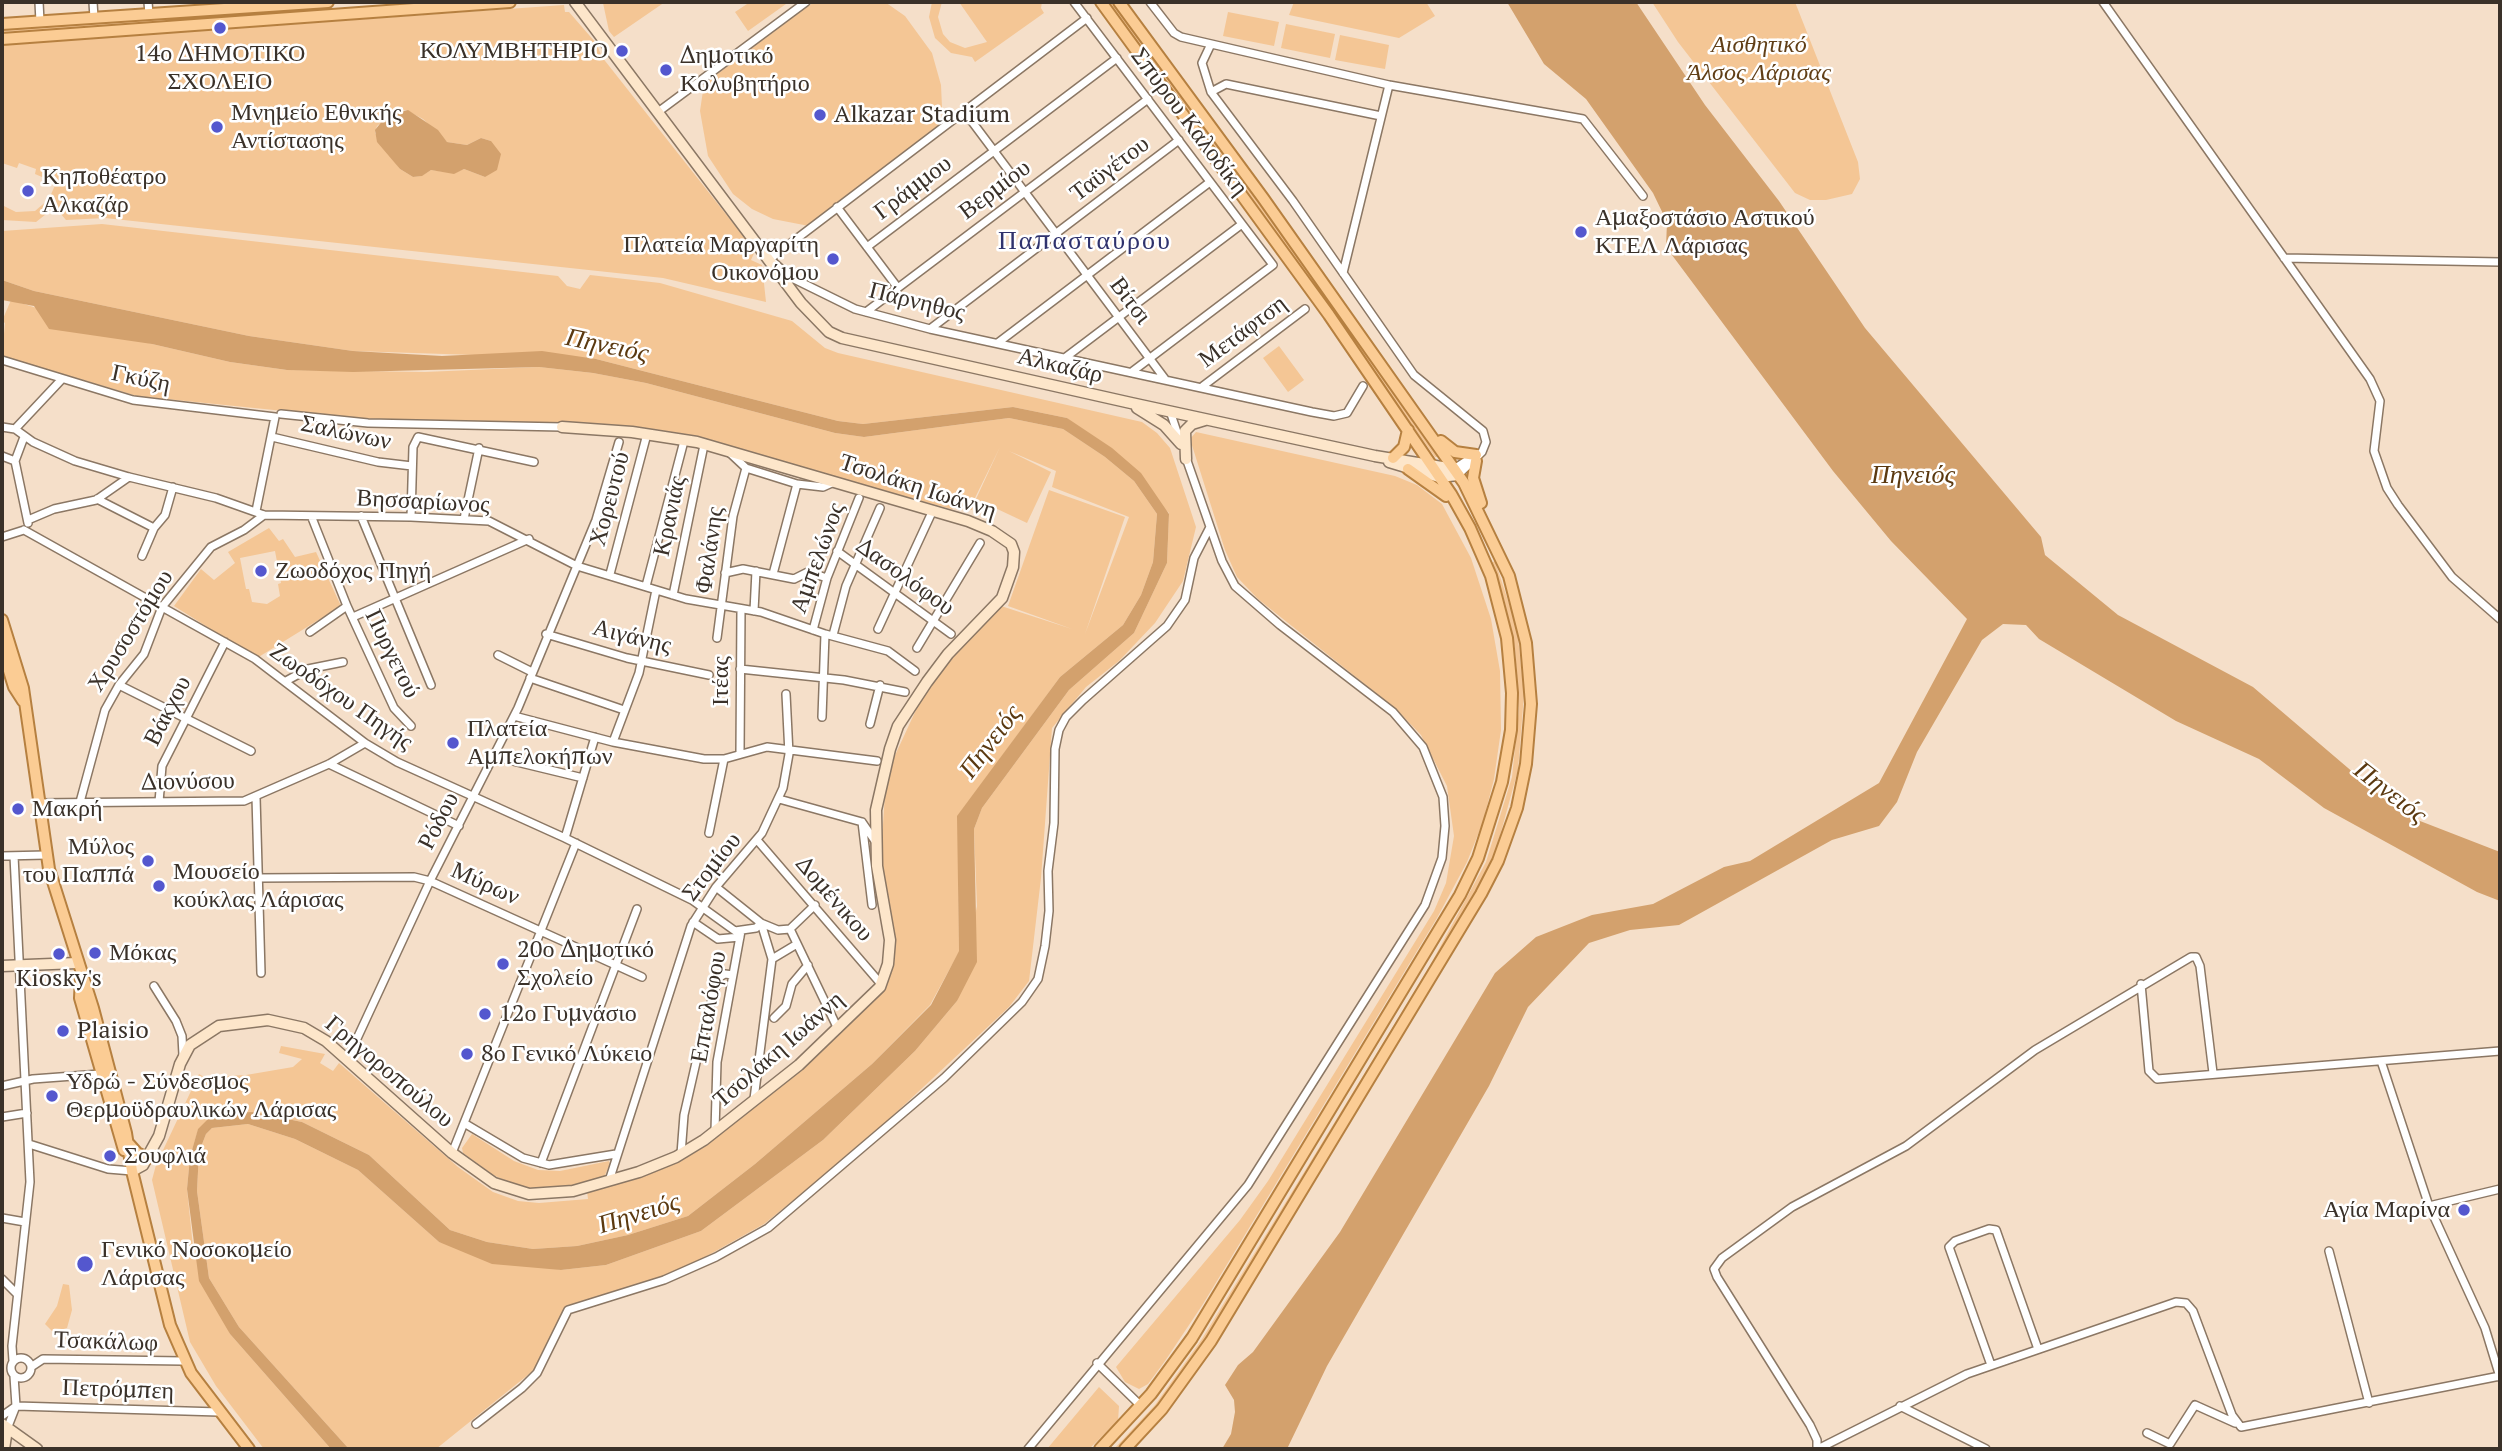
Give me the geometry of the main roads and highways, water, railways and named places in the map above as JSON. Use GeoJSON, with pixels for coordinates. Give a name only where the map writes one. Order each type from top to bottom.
{"type":"FeatureCollection","features":[{"type":"Feature","properties":{"kind":"main road"},"geometry":{"type":"LineString","coordinates":[[2,24],[94,18],[148,8],[328,2]]}},
{"type":"Feature","properties":{"kind":"main road"},"geometry":{"type":"LineString","coordinates":[[2,39],[510,2]]}},
{"type":"Feature","properties":{"kind":"main road"},"geometry":{"type":"LineString","coordinates":[[1100,1449],[1141,1406],[1192,1338],[1438,935],[1466,884],[1482,846],[1507,756],[1511,670],[1504,623],[1491,576],[1462,513],[1329,315],[1101,2]]}},
{"type":"Feature","properties":{"kind":"main road"},"geometry":{"type":"LineString","coordinates":[[1119,2],[1456,472],[1503,561],[1521,617],[1531,693],[1530,732],[1521,790],[1498,861],[1452,945],[1211,1341],[1162,1409],[1125,1449]]}},
{"type":"Feature","properties":{"kind":"main road"},"geometry":{"type":"LineString","coordinates":[[1424,424],[1455,452],[1476,458],[1473,478],[1485,523]]}},
{"type":"Feature","properties":{"kind":"main road"},"geometry":{"type":"LineString","coordinates":[[1393,458],[1404,447],[1408,430]]}},
{"type":"Feature","properties":{"kind":"main road"},"geometry":{"type":"LineString","coordinates":[[1408,469],[1435,485],[1462,513]]}},
{"type":"Feature","properties":{"kind":"main road"},"geometry":{"type":"LineString","coordinates":[[2,620],[21,679],[46,855],[76,963],[93,1008],[128,1142],[132,1171]]}},
{"type":"Feature","properties":{"kind":"main road"},"geometry":{"type":"LineString","coordinates":[[2,648],[15,687],[24,703]]}},
{"type":"Feature","properties":{"kind":"main road"},"geometry":{"type":"LineString","coordinates":[[81,977],[79,993],[100,1074],[132,1171],[170,1325],[183,1361],[240,1449]]}},
{"type":"Feature","properties":{"kind":"main road"},"geometry":{"type":"LineString","coordinates":[[128,1142],[137,1153],[148,1158]]}},
{"type":"Feature","properties":{"kind":"main road"},"geometry":{"type":"LineString","coordinates":[[221,1416],[249,1449]]}},
{"type":"Feature","properties":{"kind":"water","name":"Πηνειός"},"geometry":{"type":"Polygon","coordinates":[[[1507,2],[1636,2],[1705,105],[1779,201],[1865,328],[2041,537],[2045,555],[2118,615],[2253,687],[2402,814],[2500,852],[2500,901],[2477,892],[2324,808],[2259,759],[2176,721],[2039,639],[2026,625],[2003,624],[1982,640],[1917,752],[1897,802],[1879,826],[1832,840],[1679,925],[1630,930],[1589,943],[1528,1007],[1489,1086],[1327,1366],[1287,1449],[1222,1449],[1231,1434],[1235,1412],[1234,1400],[1225,1385],[1238,1365],[1253,1352],[1340,1232],[1495,973],[1536,937],[1592,915],[1653,904],[1724,867],[1750,861],[1879,783],[1967,619],[1891,541],[1833,471],[1666,247],[1667,222],[1653,193],[1586,99],[1544,64],[1507,2]]]}},
{"type":"Feature","properties":{"kind":"water"},"geometry":{"type":"Polygon","coordinates":[[[408,110],[438,130],[447,142],[467,145],[481,138],[491,141],[501,154],[497,170],[485,177],[464,169],[454,174],[431,170],[422,176],[413,177],[400,169],[377,142],[375,130],[387,115],[408,110]]]}},
{"type":"Feature","properties":{"kind":"water","name":"Πηνειός"},"geometry":{"type":"Polygon","coordinates":[[[2,280],[34,291],[249,336],[353,351],[442,356],[542,351],[596,359],[838,421],[863,424],[1013,407],[1067,418],[1112,448],[1141,473],[1169,514],[1167,563],[1134,633],[1069,690],[982,808],[974,829],[977,962],[957,1001],[915,1051],[823,1140],[701,1231],[606,1265],[561,1270],[492,1264],[439,1242],[358,1170],[295,1139],[248,1124],[212,1128],[206,1134],[199,1152],[197,1191],[209,1278],[239,1327],[349,1449],[331,1449],[230,1334],[199,1281],[187,1189],[190,1157],[198,1129],[208,1119],[229,1113],[254,1112],[302,1122],[369,1155],[450,1230],[487,1242],[533,1249],[577,1246],[628,1235],[688,1216],[755,1164],[872,1064],[931,1005],[959,951],[957,816],[1060,677],[1123,625],[1141,595],[1153,562],[1157,514],[1134,481],[1105,457],[1063,429],[1009,418],[864,437],[835,433],[646,383],[593,373],[539,367],[353,372],[287,370],[230,362],[152,344],[49,329],[34,306],[2,300],[2,280]]]}},
{"type":"Feature","properties":{"kind":"place","name":"14ο ΔΗΜΟΤΙΚΟ ΣΧΟΛΕΙΟ"},"geometry":{"type":"Point","coordinates":[220,28]}},
{"type":"Feature","properties":{"kind":"place","name":"ΚΟΛΥΜΒΗΤΗΡΙΟ"},"geometry":{"type":"Point","coordinates":[622,51]}},
{"type":"Feature","properties":{"kind":"place","name":"Δημοτικό Κολυβητήριο"},"geometry":{"type":"Point","coordinates":[666,70]}},
{"type":"Feature","properties":{"kind":"place","name":"Alkazar Stadium"},"geometry":{"type":"Point","coordinates":[820,115]}},
{"type":"Feature","properties":{"kind":"place","name":"Μνημείο Εθνικής Αντίστασης"},"geometry":{"type":"Point","coordinates":[217,127]}},
{"type":"Feature","properties":{"kind":"place","name":"Κηποθέατρο Αλκαζάρ"},"geometry":{"type":"Point","coordinates":[28,191]}},
{"type":"Feature","properties":{"kind":"place","name":"Αμαξοστάσιο Αστικού ΚΤΕΛ Λάρισας"},"geometry":{"type":"Point","coordinates":[1581,232]}},
{"type":"Feature","properties":{"kind":"place","name":"Πλατεία Μαργαρίτη Οικονόμου"},"geometry":{"type":"Point","coordinates":[833,259]}},
{"type":"Feature","properties":{"kind":"place","name":"Ζωοδόχος Πηγή"},"geometry":{"type":"Point","coordinates":[261,571]}},
{"type":"Feature","properties":{"kind":"place","name":"Πλατεία Αμπελοκήπων"},"geometry":{"type":"Point","coordinates":[453,743]}},
{"type":"Feature","properties":{"kind":"place","name":"Μακρή"},"geometry":{"type":"Point","coordinates":[18,809]}},
{"type":"Feature","properties":{"kind":"place","name":"Μύλος του Παππά"},"geometry":{"type":"Point","coordinates":[148,861]}},
{"type":"Feature","properties":{"kind":"place","name":"Μουσείο κούκλας Λάρισας"},"geometry":{"type":"Point","coordinates":[159,886]}},
{"type":"Feature","properties":{"kind":"place","name":"Μόκας"},"geometry":{"type":"Point","coordinates":[95,953]}},
{"type":"Feature","properties":{"kind":"place","name":"Kiosky's"},"geometry":{"type":"Point","coordinates":[59,954]}},
{"type":"Feature","properties":{"kind":"place","name":"20ο Δημοτικό Σχολείο"},"geometry":{"type":"Point","coordinates":[503,964]}},
{"type":"Feature","properties":{"kind":"place","name":"12ο Γυμνάσιο"},"geometry":{"type":"Point","coordinates":[485,1014]}},
{"type":"Feature","properties":{"kind":"place","name":"Plaisio"},"geometry":{"type":"Point","coordinates":[63,1031]}},
{"type":"Feature","properties":{"kind":"place","name":"8ο Γενικό Λύκειο"},"geometry":{"type":"Point","coordinates":[467,1054]}},
{"type":"Feature","properties":{"kind":"place","name":"Υδρώ - Σύνδεσμος Θερμοϋδραυλικών Λάρισας"},"geometry":{"type":"Point","coordinates":[52,1096]}},
{"type":"Feature","properties":{"kind":"place","name":"Σουφλιά"},"geometry":{"type":"Point","coordinates":[110,1156]}},
{"type":"Feature","properties":{"kind":"place","name":"Αγία Μαρίνα"},"geometry":{"type":"Point","coordinates":[2464,1210]}},
{"type":"Feature","properties":{"kind":"place","name":"Γενικό Νοσοκομείο Λάρισας"},"geometry":{"type":"Point","coordinates":[85,1264]}},
{"type":"Feature","properties":{"kind":"district","name":"Παπασταύρου"},"geometry":{"type":"Point","coordinates":[1085,242]}},
{"type":"Feature","properties":{"kind":"park label","name":"Αισθητικό Άλσος Λάρισας"},"geometry":{"type":"Point","coordinates":[1759,59]}}]}
